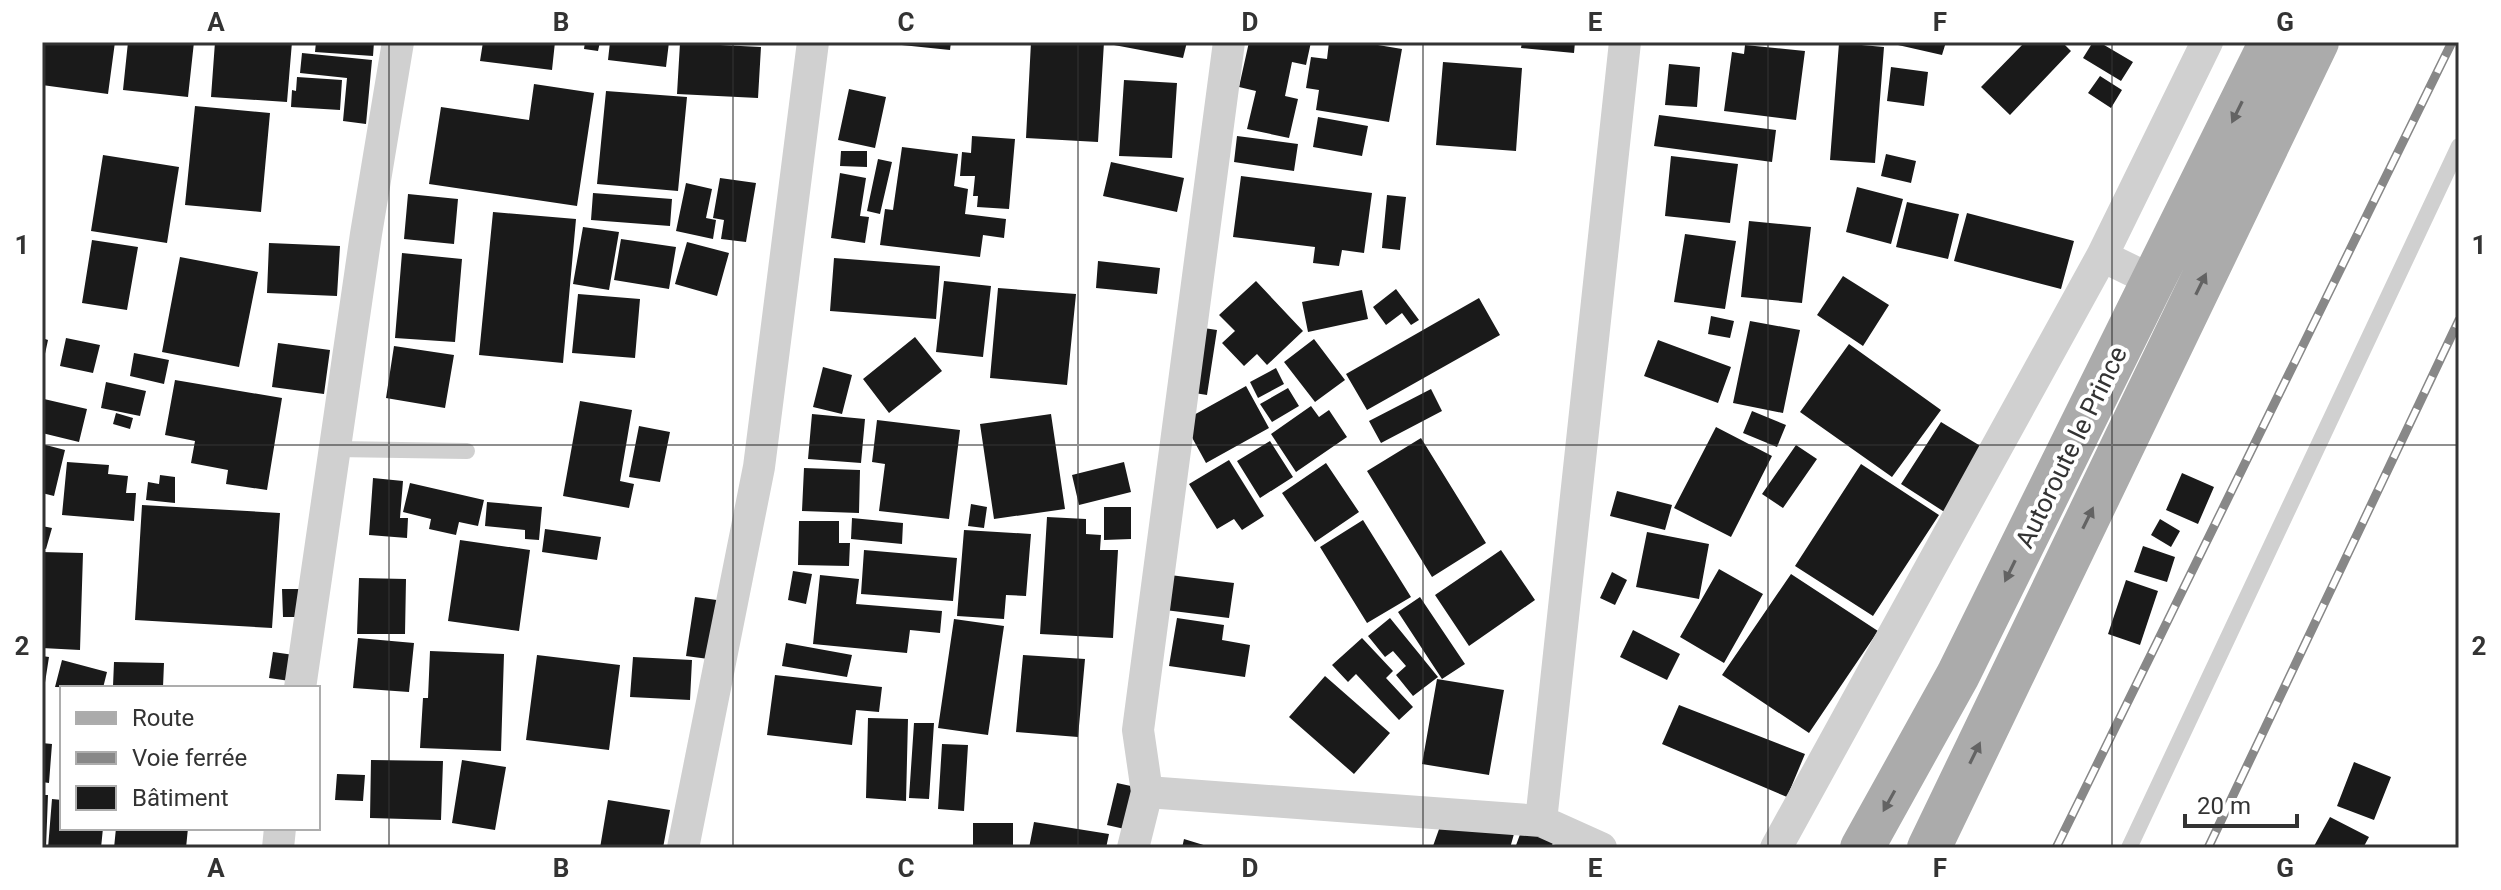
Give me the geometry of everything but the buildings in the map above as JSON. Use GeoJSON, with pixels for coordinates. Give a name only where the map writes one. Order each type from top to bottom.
{"type":"FeatureCollection","features":[{"type":"Feature","properties":{"kind":"main road","name":"Autoroute le Prince"},"geometry":{"type":"LineString","coordinates":[[1862,848],[1958,675],[2271,42]]}},
{"type":"Feature","properties":{"kind":"main road","name":"Autoroute le Prince"},"geometry":{"type":"LineString","coordinates":[[1929,848],[2317,42]]}},
{"type":"Feature","properties":{"kind":"street"},"geometry":{"type":"LineString","coordinates":[[300,686],[366,234],[398,42]]}},
{"type":"Feature","properties":{"kind":"street"},"geometry":{"type":"LineString","coordinates":[[683,848],[759,467],[813,42]]}},
{"type":"Feature","properties":{"kind":"street"},"geometry":{"type":"LineString","coordinates":[[1133,848],[1147,792],[1138,730],[1229,42]]}},
{"type":"Feature","properties":{"kind":"street"},"geometry":{"type":"LineString","coordinates":[[1541,821],[1625,42]]}},
{"type":"Feature","properties":{"kind":"street"},"geometry":{"type":"LineString","coordinates":[[1776,848],[2102,256],[2207,42]]}},
{"type":"Feature","properties":{"kind":"street"},"geometry":{"type":"LineString","coordinates":[[2102,256],[2153,281]]}},
{"type":"Feature","properties":{"kind":"street"},"geometry":{"type":"LineString","coordinates":[[1147,792],[1541,821],[1601,848]]}},
{"type":"Feature","properties":{"kind":"lane"},"geometry":{"type":"LineString","coordinates":[[2129,848],[2459,146]]}},
{"type":"Feature","properties":{"kind":"lane"},"geometry":{"type":"LineString","coordinates":[[335,449],[467,451]]}},
{"type":"Feature","properties":{"kind":"railway"},"geometry":{"type":"LineString","coordinates":[[2056,848],[2452,42]]}},
{"type":"Feature","properties":{"kind":"railway"},"geometry":{"type":"LineString","coordinates":[[2208,848],[2459,320]]}}]}
